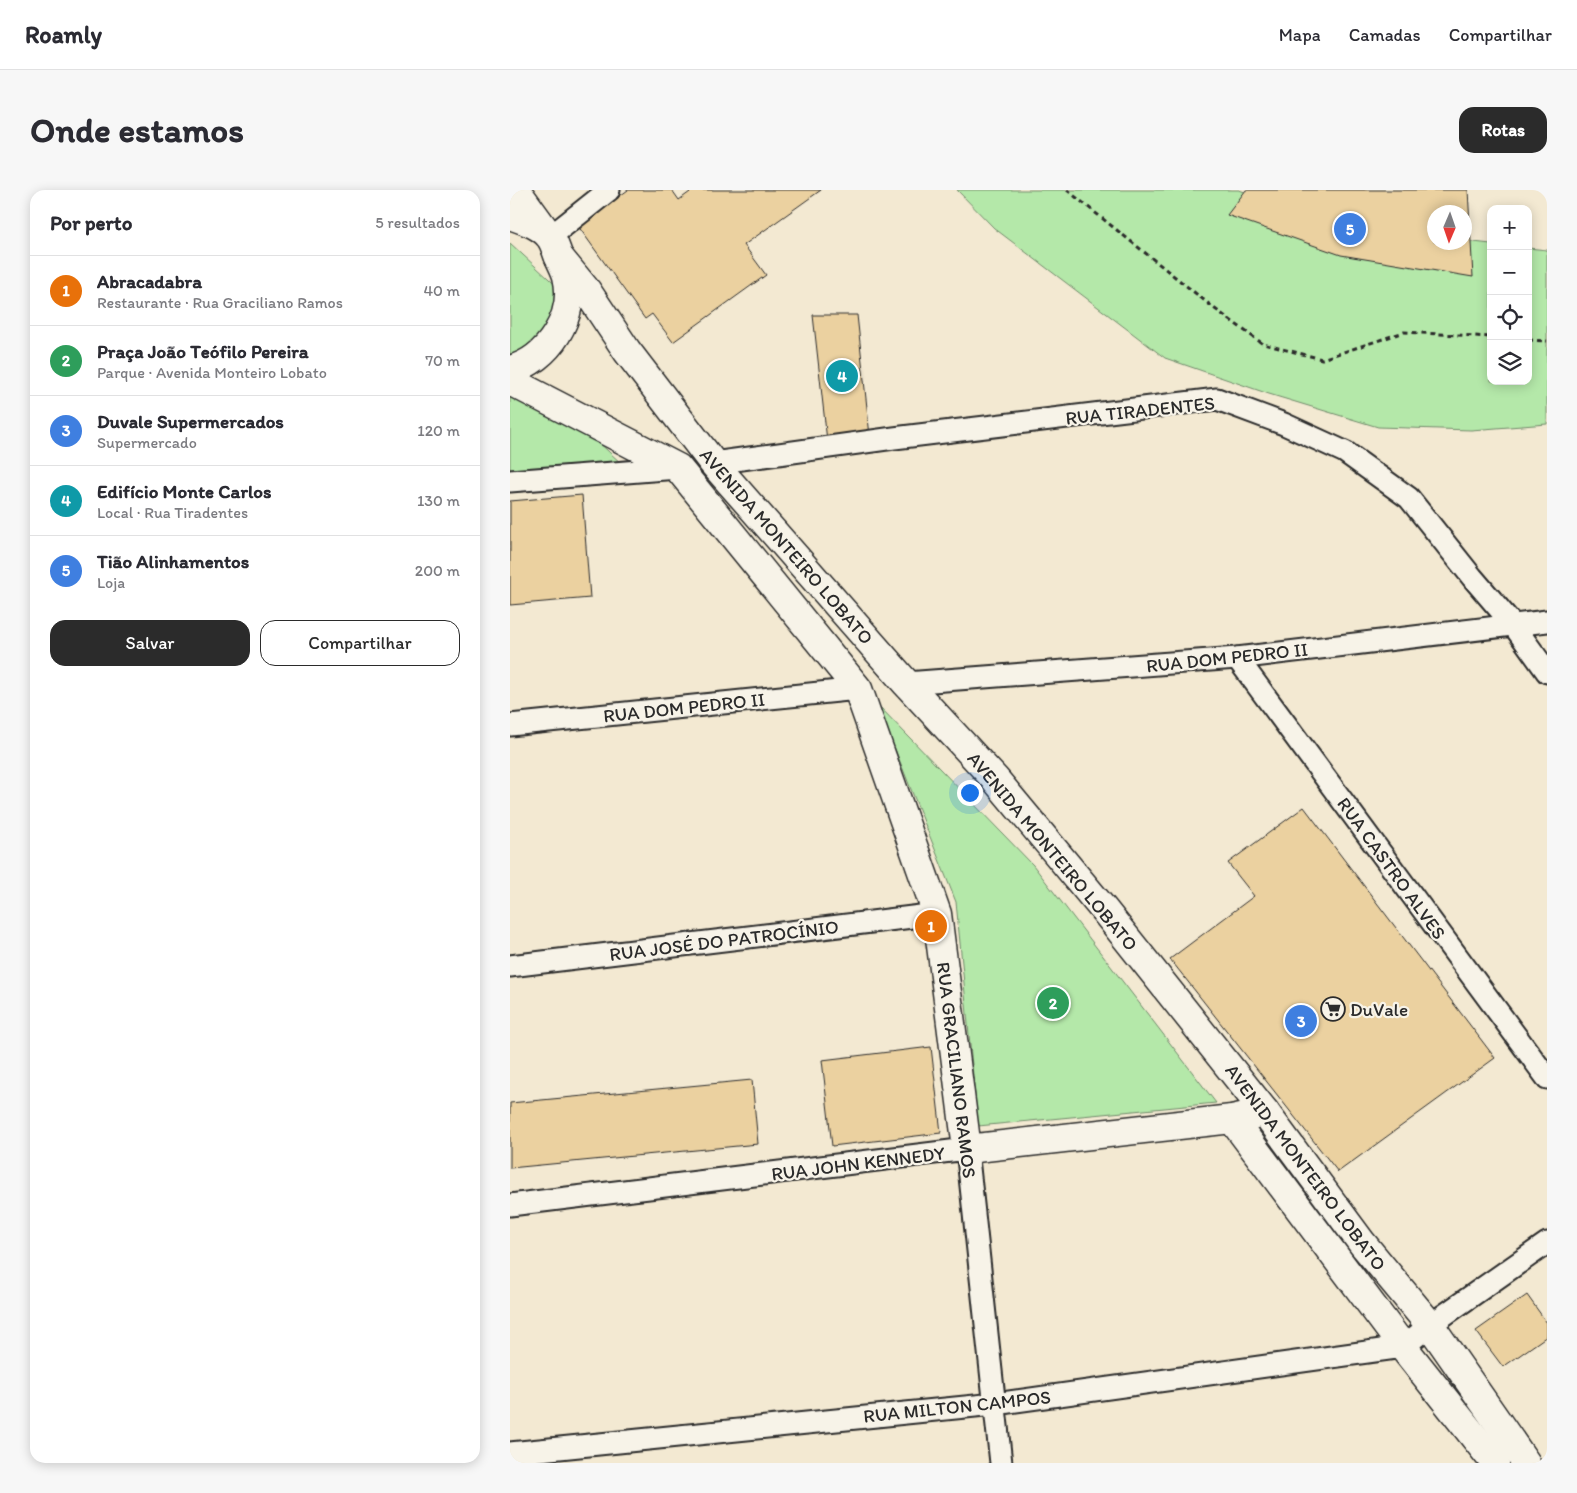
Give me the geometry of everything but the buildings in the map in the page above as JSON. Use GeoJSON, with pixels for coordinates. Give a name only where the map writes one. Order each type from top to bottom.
{"type":"FeatureCollection","features":[{"type":"Feature","properties":{"kind":"main road","name":"AVENIDA MONTEIRO LOBATO"},"geometry":{"type":"LineString","coordinates":[[516,190],[627,351],[712,463],[906,683],[996,778],[1104,910],[1265,1112],[1362,1243],[1430,1325],[1526,1463]]}},
{"type":"Feature","properties":{"kind":"main road"},"geometry":{"type":"LineString","coordinates":[[510,215],[535,225],[555,247],[567,277],[569,299],[564,321],[553,340],[537,356],[518,368],[510,370]]}},
{"type":"Feature","properties":{"kind":"main road","name":"AVENIDA MONTEIRO LOBATO"},"geometry":{"type":"LineString","coordinates":[[510,381],[678,468],[858,689]]}},
{"type":"Feature","properties":{"kind":"main road","name":"RUA GRACILIANO RAMOS"},"geometry":{"type":"LineString","coordinates":[[858,689],[937,914],[967,1150]]}},
{"type":"Feature","properties":{"kind":"main road","name":"RUA JOHN KENNEDY"},"geometry":{"type":"LineString","coordinates":[[967,1150],[1232,1119],[1265,1112]]}},
{"type":"Feature","properties":{"kind":"main road","name":"AVENIDA MONTEIRO LOBATO"},"geometry":{"type":"LineString","coordinates":[[1232,1119],[1403,1347],[1495,1463]]}},
{"type":"Feature","properties":{"kind":"street"},"geometry":{"type":"LineString","coordinates":[[555,247],[608,190]]}},
{"type":"Feature","properties":{"kind":"street","name":"RUA TIRADENTES"},"geometry":{"type":"LineString","coordinates":[[712,463],[904,437],[1217,399],[1284,424],[1345,452],[1409,498],[1514,626],[1547,672]]}},
{"type":"Feature","properties":{"kind":"street"},"geometry":{"type":"LineString","coordinates":[[510,482],[678,468]]}},
{"type":"Feature","properties":{"kind":"street","name":"RUA DOM PEDRO II"},"geometry":{"type":"LineString","coordinates":[[906,683],[1237,658],[1547,622]]}},
{"type":"Feature","properties":{"kind":"street","name":"RUA CASTRO ALVES"},"geometry":{"type":"LineString","coordinates":[[1237,658],[1547,1078]]}},
{"type":"Feature","properties":{"kind":"street","name":"RUA DOM PEDRO II"},"geometry":{"type":"LineString","coordinates":[[510,725],[858,689]]}},
{"type":"Feature","properties":{"kind":"street","name":"RUA JOSÉ DO PATROCÍNIO"},"geometry":{"type":"LineString","coordinates":[[510,966],[937,914]]}},
{"type":"Feature","properties":{"kind":"street","name":"RUA JOHN KENNEDY"},"geometry":{"type":"LineString","coordinates":[[510,1205],[967,1150]]}},
{"type":"Feature","properties":{"kind":"street","name":"RUA GRACILIANO RAMOS"},"geometry":{"type":"LineString","coordinates":[[967,1150],[1001,1463]]}},
{"type":"Feature","properties":{"kind":"street"},"geometry":{"type":"LineString","coordinates":[[1403,1347],[1430,1325],[1547,1243]]}},
{"type":"Feature","properties":{"kind":"street","name":"RUA MILTON CAMPOS"},"geometry":{"type":"LineString","coordinates":[[510,1453],[995,1404],[1403,1347]]}},
{"type":"Feature","properties":{"kind":"path"},"geometry":{"type":"LineString","coordinates":[[1067,190],[1207,303],[1263,344],[1322,359],[1404,332],[1487,337]]}},
{"type":"Feature","properties":{"kind":"path"},"geometry":{"type":"LineString","coordinates":[[1532,340],[1547,341]]}},
{"type":"Feature","properties":{"kind":"green space"},"geometry":{"type":"Polygon","coordinates":[[[957,190],[1239,190],[1328,220],[1427,237],[1427,250],[1472,250],[1472,242],[1487,244],[1487,385],[1532,385],[1532,248],[1547,250],[1547,424],[1471,430],[1378,427],[1269,394],[1165,358],[994,228],[957,190]]]}},
{"type":"Feature","properties":{"kind":"green space"},"geometry":{"type":"Polygon","coordinates":[[[510,243],[561,290],[558,310],[526,353],[510,353],[510,243]]]}},
{"type":"Feature","properties":{"kind":"green space"},"geometry":{"type":"Polygon","coordinates":[[[510,388],[594,438],[623,465],[510,471],[510,388]]]}},
{"type":"Feature","properties":{"kind":"green space"},"geometry":{"type":"Polygon","coordinates":[[[877,704],[1033,865],[1216,1103],[978,1126],[956,902],[877,704]]]}},
{"type":"Feature","properties":{"kind":"place","name":"Tião Alinhamentos"},"geometry":{"type":"Point","coordinates":[1350,229]}},
{"type":"Feature","properties":{"kind":"place","name":"Edifício Monte Carlos"},"geometry":{"type":"Point","coordinates":[842,376]}},
{"type":"Feature","properties":{"kind":"place","name":"Abracadabra"},"geometry":{"type":"Point","coordinates":[931,926]}},
{"type":"Feature","properties":{"kind":"place","name":"Praça João Teófilo Pereira"},"geometry":{"type":"Point","coordinates":[1053,1003]}},
{"type":"Feature","properties":{"kind":"place","name":"DuVale"},"geometry":{"type":"Point","coordinates":[1333,1009]}},
{"type":"Feature","properties":{"kind":"place","name":"Duvale Supermercados"},"geometry":{"type":"Point","coordinates":[1301,1021]}}]}
